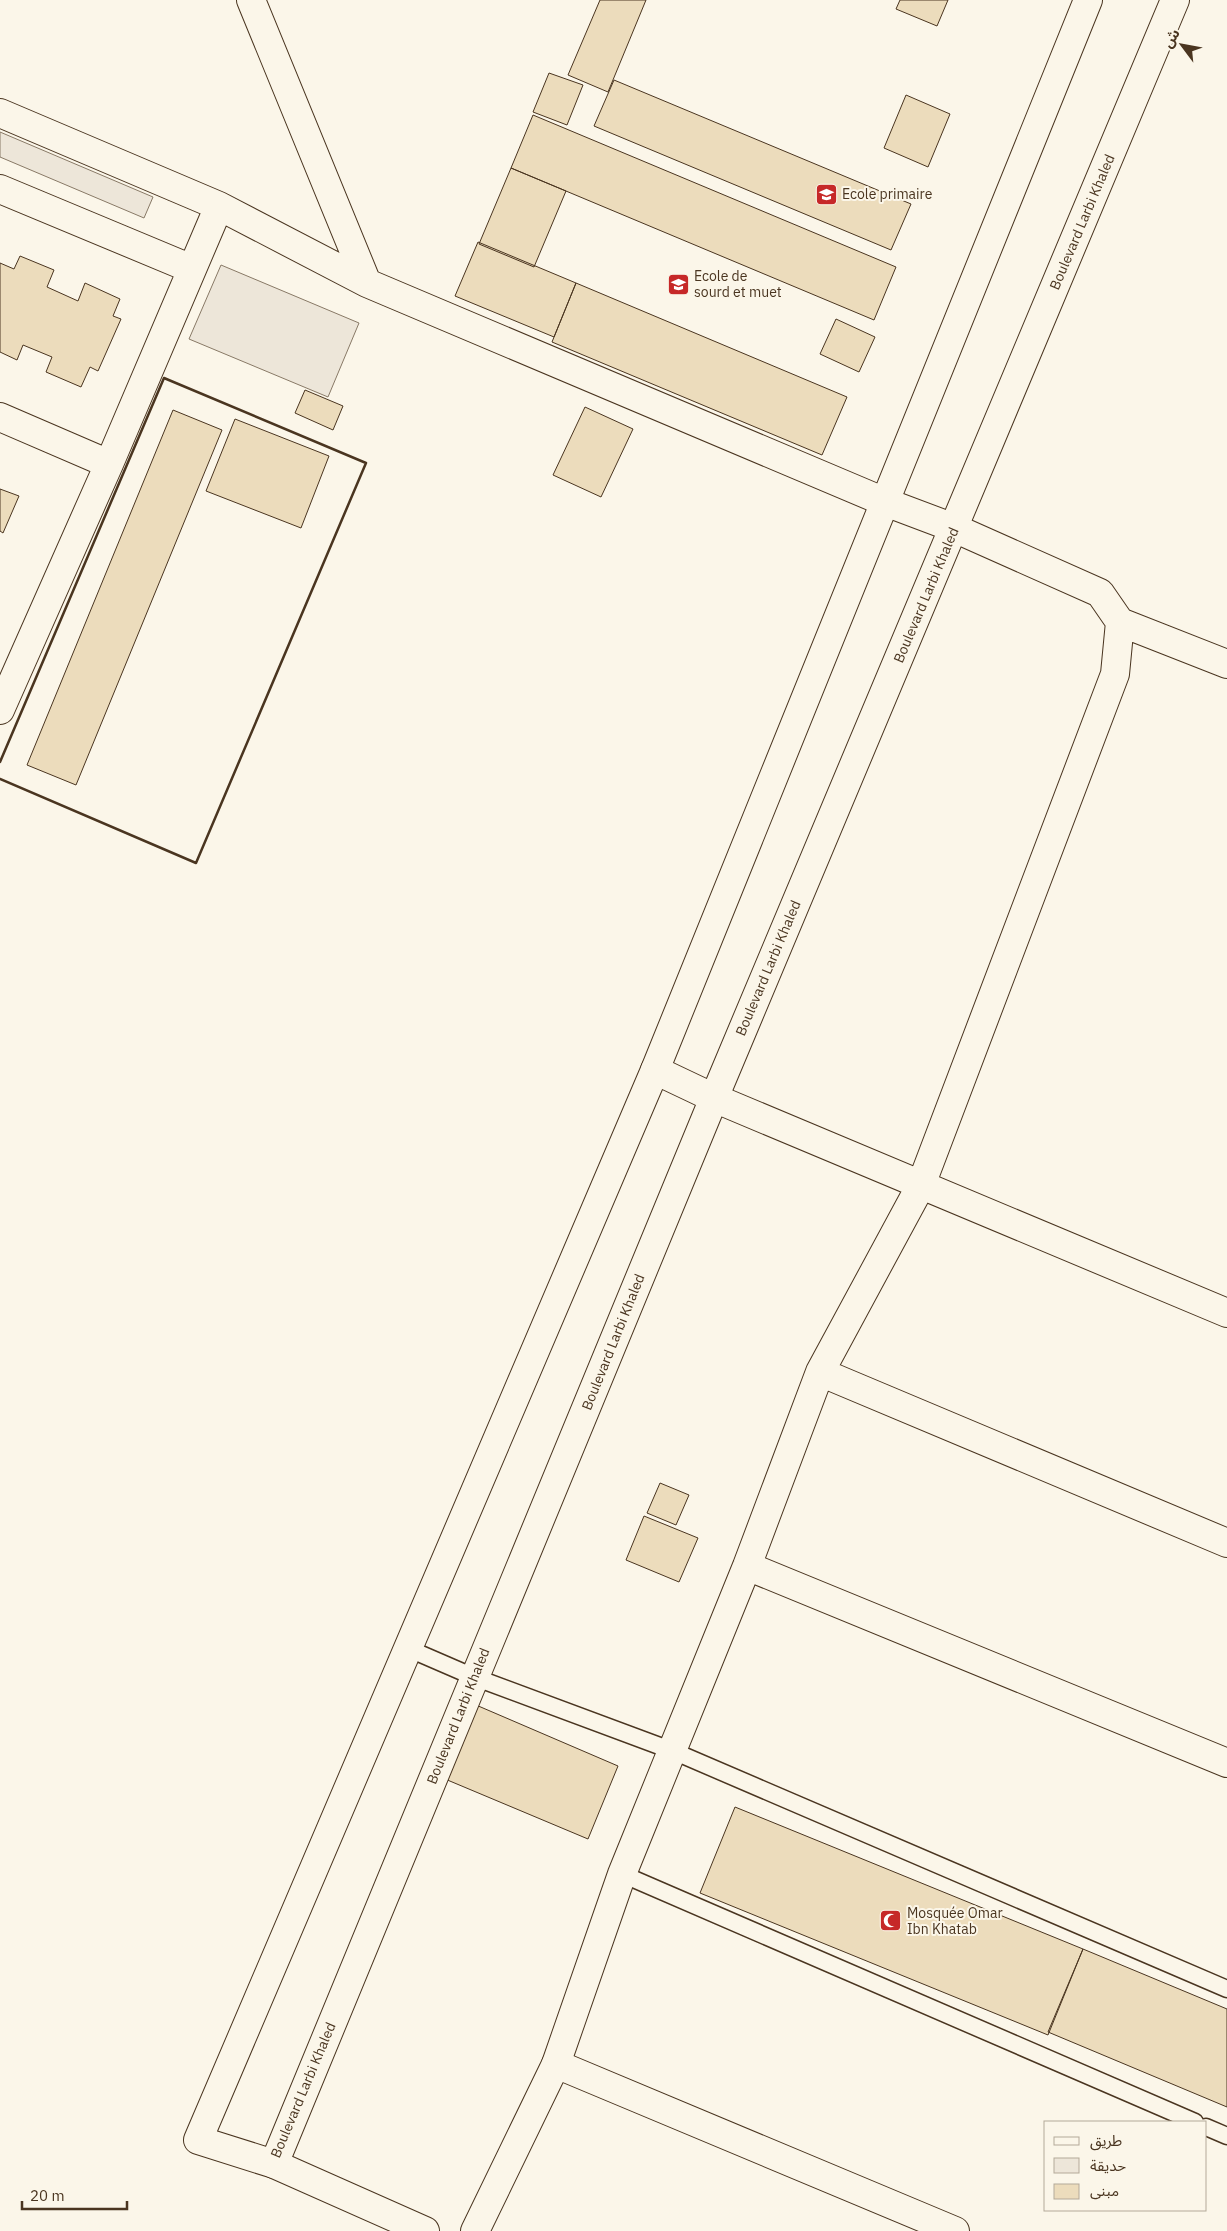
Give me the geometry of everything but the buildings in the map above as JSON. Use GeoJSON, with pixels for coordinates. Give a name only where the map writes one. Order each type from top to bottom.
{"type":"FeatureCollection","features":[{"type":"Feature","properties":{"kind":"street"},"geometry":{"type":"LineString","coordinates":[[251,0],[367,283]]}},
{"type":"Feature","properties":{"kind":"street","name":"Boulevard Larbi Khaled"},"geometry":{"type":"LineString","coordinates":[[1088,0],[654,1070],[198,2140],[274,2164],[714,1098],[1175,0]]}},
{"type":"Feature","properties":{"kind":"street"},"geometry":{"type":"LineString","coordinates":[[0,113],[219,206],[367,283],[885,502],[954,528],[1100,593],[1120,622],[1227,664]]}},
{"type":"Feature","properties":{"kind":"street"},"geometry":{"type":"LineString","coordinates":[[0,189],[192,269]]}},
{"type":"Feature","properties":{"kind":"street"},"geometry":{"type":"LineString","coordinates":[[0,710],[109,464],[219,206]]}},
{"type":"Feature","properties":{"kind":"street"},"geometry":{"type":"LineString","coordinates":[[0,417],[109,464]]}},
{"type":"Feature","properties":{"kind":"street"},"geometry":{"type":"LineString","coordinates":[[476,2231],[556,2064],[622,1874],[747,1566],[820,1372],[921,1185],[1115,674],[1120,622]]}},
{"type":"Feature","properties":{"kind":"street"},"geometry":{"type":"LineString","coordinates":[[654,1070],[714,1098],[1227,1313]]}},
{"type":"Feature","properties":{"kind":"street"},"geometry":{"type":"LineString","coordinates":[[820,1372],[1227,1543]]}},
{"type":"Feature","properties":{"kind":"street"},"geometry":{"type":"LineString","coordinates":[[747,1566],[1227,1763]]}},
{"type":"Feature","properties":{"kind":"street"},"geometry":{"type":"LineString","coordinates":[[556,2064],[955,2231]]}},
{"type":"Feature","properties":{"kind":"street"},"geometry":{"type":"LineString","coordinates":[[274,2164],[425,2231]]}},
{"type":"Feature","properties":{"kind":"lane"},"geometry":{"type":"LineString","coordinates":[[407,1648],[474,1677],[673,1750],[1227,1989]]}},
{"type":"Feature","properties":{"kind":"lane"},"geometry":{"type":"LineString","coordinates":[[622,1874],[1193,2121]]}},
{"type":"Feature","properties":{"kind":"lane"},"geometry":{"type":"LineString","coordinates":[[1207,2127],[1227,2136]]}},
{"type":"Feature","properties":{"kind":"green space"},"geometry":{"type":"Polygon","coordinates":[[[0,132],[153,197],[144,218],[0,157],[0,132]]]}},
{"type":"Feature","properties":{"kind":"green space"},"geometry":{"type":"Polygon","coordinates":[[[221,265],[359,323],[328,397],[189,339],[221,265]]]}},
{"type":"Feature","properties":{"kind":"wall"},"geometry":{"type":"LineString","coordinates":[[0,762],[164,378],[366,463],[196,863],[0,779]]}},
{"type":"Feature","properties":{"kind":"place","name":"Ecole primaire"},"geometry":{"type":"Point","coordinates":[826,194]}},
{"type":"Feature","properties":{"kind":"place","name":"Ecole de sourd et muet"},"geometry":{"type":"Point","coordinates":[678,284]}},
{"type":"Feature","properties":{"kind":"place","name":"Mosquée Omar Ibn Khatab"},"geometry":{"type":"Point","coordinates":[891,1921]}}]}
